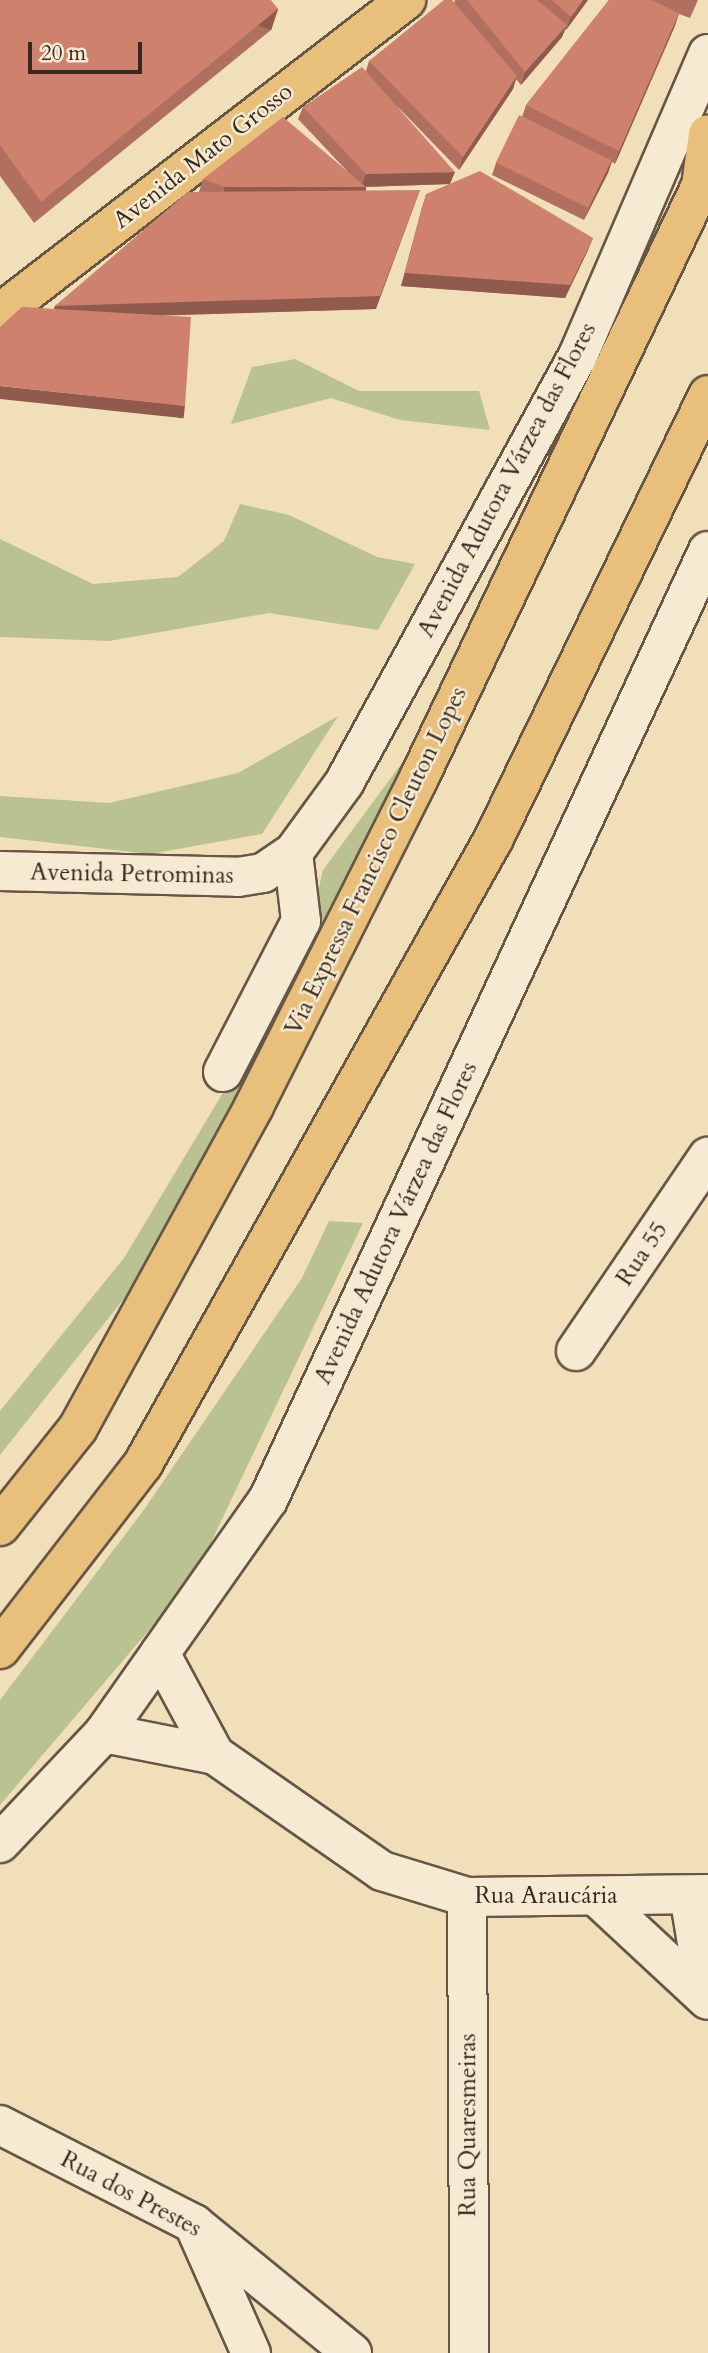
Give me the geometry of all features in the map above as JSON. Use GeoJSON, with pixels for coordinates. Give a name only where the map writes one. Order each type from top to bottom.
{"type":"FeatureCollection","features":[{"type":"Feature","properties":{"kind":"main road","name":"Avenida Mato Grosso"},"geometry":{"type":"LineString","coordinates":[[0,313],[406,0]]}},
{"type":"Feature","properties":{"kind":"main road","name":"Via Expressa Francisco Cleuton Lopes"},"geometry":{"type":"LineString","coordinates":[[0,1526],[78,1428],[254,1106],[418,780],[705,178],[708,134]]}},
{"type":"Feature","properties":{"kind":"main road"},"geometry":{"type":"LineString","coordinates":[[0,1649],[149,1452],[494,838],[708,395]]}},
{"type":"Feature","properties":{"kind":"street","name":"Avenida Adutora Várzea das Flores"},"geometry":{"type":"LineString","coordinates":[[278,863],[344,783],[577,358],[708,54]]}},
{"type":"Feature","properties":{"kind":"street","name":"Avenida Adutora Várzea das Flores"},"geometry":{"type":"LineString","coordinates":[[0,1843],[104,1733],[268,1500],[708,551]]}},
{"type":"Feature","properties":{"kind":"street","name":"Avenida Petrominas"},"geometry":{"type":"LineString","coordinates":[[0,871],[278,863]]}},
{"type":"Feature","properties":{"kind":"street"},"geometry":{"type":"LineString","coordinates":[[223,1072],[302,921],[278,863]]}},
{"type":"Feature","properties":{"kind":"street","name":"Rua 55"},"geometry":{"type":"LineString","coordinates":[[576,1351],[708,1157]]}},
{"type":"Feature","properties":{"kind":"street","name":"Rua Araucária"},"geometry":{"type":"LineString","coordinates":[[160,1653],[215,1755]]}},
{"type":"Feature","properties":{"kind":"street","name":"Rua Araucária"},"geometry":{"type":"LineString","coordinates":[[104,1733],[215,1755],[382,1871],[467,1897],[699,1895]]}},
{"type":"Feature","properties":{"kind":"street"},"geometry":{"type":"LineString","coordinates":[[699,1895],[707,1999]]}},
{"type":"Feature","properties":{"kind":"street","name":"Rua Quaresmeiras"},"geometry":{"type":"LineString","coordinates":[[467,1897],[469,2353]]}},
{"type":"Feature","properties":{"kind":"street"},"geometry":{"type":"LineString","coordinates":[[597,1897],[707,1999]]}},
{"type":"Feature","properties":{"kind":"street","name":"Rua dos Prestes"},"geometry":{"type":"LineString","coordinates":[[0,2125],[194,2224],[352,2353]]}},
{"type":"Feature","properties":{"kind":"street"},"geometry":{"type":"LineString","coordinates":[[194,2224],[251,2353]]}},
{"type":"Feature","properties":{"kind":"green space"},"geometry":{"type":"Polygon","coordinates":[[[295,359],[359,391],[479,391],[490,430],[400,420],[331,398],[231,424],[252,367],[295,359]]]}},
{"type":"Feature","properties":{"kind":"green space"},"geometry":{"type":"Polygon","coordinates":[[[240,504],[289,515],[377,557],[415,564],[378,630],[269,613],[109,641],[0,637],[0,539],[93,584],[178,577],[224,541],[240,504]]]}},
{"type":"Feature","properties":{"kind":"green space"},"geometry":{"type":"Polygon","coordinates":[[[338,716],[262,834],[150,854],[0,837],[0,796],[109,803],[238,773],[338,716]]]}},
{"type":"Feature","properties":{"kind":"green space"},"geometry":{"type":"Polygon","coordinates":[[[424,733],[288,1016],[149,1267],[0,1455],[0,1411],[124,1258],[273,1009],[306,942],[323,870],[424,733]]]}},
{"type":"Feature","properties":{"kind":"green space"},"geometry":{"type":"Polygon","coordinates":[[[329,1221],[363,1223],[195,1576],[0,1805],[0,1700],[143,1511],[302,1278],[329,1221]]]}},
{"type":"Feature","properties":{"kind":"building"},"geometry":{"type":"Polygon","coordinates":[[[0,0],[271,0],[278,9],[41,202],[0,145],[0,0]]]}},
{"type":"Feature","properties":{"kind":"building"},"geometry":{"type":"Polygon","coordinates":[[[444,0],[452,0],[517,76],[463,157],[369,61],[444,0]]]}},
{"type":"Feature","properties":{"kind":"building"},"geometry":{"type":"Polygon","coordinates":[[[467,0],[537,0],[567,25],[525,72],[467,0]]]}},
{"type":"Feature","properties":{"kind":"building"},"geometry":{"type":"Polygon","coordinates":[[[552,0],[583,0],[571,17],[552,0]]]}},
{"type":"Feature","properties":{"kind":"building"},"geometry":{"type":"Polygon","coordinates":[[[609,0],[651,0],[679,13],[619,151],[526,105],[609,0]]]}},
{"type":"Feature","properties":{"kind":"building"},"geometry":{"type":"Polygon","coordinates":[[[362,67],[455,172],[366,174],[303,107],[362,67]]]}},
{"type":"Feature","properties":{"kind":"building"},"geometry":{"type":"Polygon","coordinates":[[[519,115],[612,160],[588,208],[496,163],[519,115]]]}},
{"type":"Feature","properties":{"kind":"building"},"geometry":{"type":"Polygon","coordinates":[[[283,117],[366,187],[224,187],[203,179],[283,117]]]}},
{"type":"Feature","properties":{"kind":"building"},"geometry":{"type":"Polygon","coordinates":[[[480,171],[593,238],[570,285],[405,273],[426,194],[480,171]]]}},
{"type":"Feature","properties":{"kind":"building"},"geometry":{"type":"Polygon","coordinates":[[[420,190],[380,296],[55,306],[188,192],[420,190]]]}},
{"type":"Feature","properties":{"kind":"building"},"geometry":{"type":"Polygon","coordinates":[[[22,307],[191,317],[185,406],[0,386],[0,327],[22,307]]]}}]}
